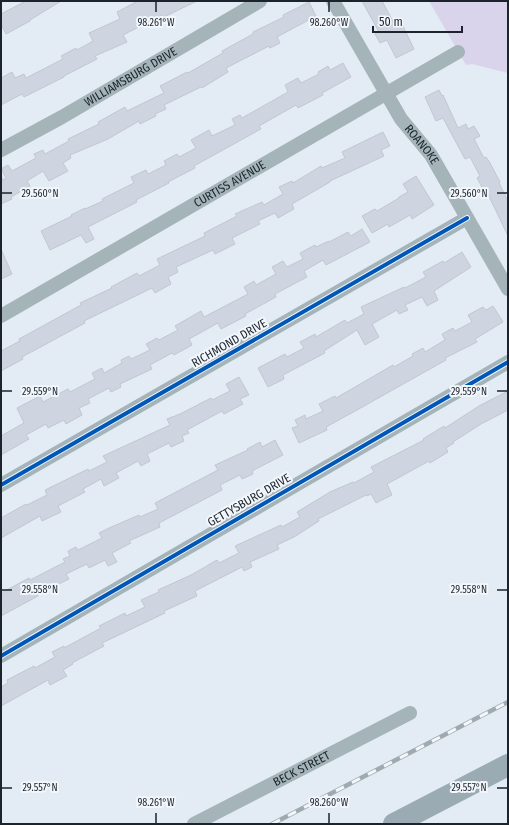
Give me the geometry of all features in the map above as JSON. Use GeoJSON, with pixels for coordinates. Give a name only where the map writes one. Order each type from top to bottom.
{"type":"FeatureCollection","features":[{"type":"Feature","properties":{"kind":"main road"},"geometry":{"type":"LineString","coordinates":[[394,824],[508,765]]}},
{"type":"Feature","properties":{"kind":"street","name":"WILLIAMSBURG DRIVE"},"geometry":{"type":"LineString","coordinates":[[1,150],[62,117],[260,1]]}},
{"type":"Feature","properties":{"kind":"street","name":"ROANOKE"},"geometry":{"type":"LineString","coordinates":[[333,1],[401,119],[431,155],[508,289]]}},
{"type":"Feature","properties":{"kind":"street","name":"CURTISS AVENUE"},"geometry":{"type":"LineString","coordinates":[[1,316],[458,52]]}},
{"type":"Feature","properties":{"kind":"street","name":"RICHMOND DRIVE"},"geometry":{"type":"LineString","coordinates":[[1,486],[467,218]]}},
{"type":"Feature","properties":{"kind":"street","name":"GETTYSBURG DRIVE"},"geometry":{"type":"LineString","coordinates":[[1,656],[508,362]]}},
{"type":"Feature","properties":{"kind":"street","name":"BECK STREET"},"geometry":{"type":"LineString","coordinates":[[194,824],[410,713]]}},
{"type":"Feature","properties":{"kind":"shaded area"},"geometry":{"type":"Polygon","coordinates":[[[429,1],[508,1],[508,73],[472,64],[466,65],[429,1]]]}},
{"type":"Feature","properties":{"kind":"building"},"geometry":{"type":"Polygon","coordinates":[[[26,1],[61,1],[30,21],[6,34],[1,24],[1,14],[26,1]]]}},
{"type":"Feature","properties":{"kind":"building"},"geometry":{"type":"Polygon","coordinates":[[[138,1],[197,1],[164,17],[162,15],[123,35],[127,42],[95,56],[97,59],[64,77],[24,97],[22,94],[1,105],[1,78],[12,72],[15,78],[24,74],[26,78],[63,59],[61,56],[76,48],[77,50],[93,41],[89,33],[120,19],[117,12],[138,1]]]}},
{"type":"Feature","properties":{"kind":"building"},"geometry":{"type":"Polygon","coordinates":[[[362,1],[382,1],[395,25],[401,22],[414,49],[396,58],[387,40],[380,43],[375,34],[379,32],[362,1]]]}},
{"type":"Feature","properties":{"kind":"building"},"geometry":{"type":"Polygon","coordinates":[[[309,2],[316,16],[277,37],[280,43],[270,48],[269,46],[226,68],[228,72],[202,88],[201,87],[164,105],[166,109],[155,114],[156,116],[140,124],[139,121],[108,139],[70,155],[71,158],[63,163],[68,171],[49,181],[43,171],[27,181],[30,186],[11,197],[12,199],[1,204],[1,176],[3,180],[6,178],[1,169],[8,165],[12,171],[36,158],[34,154],[43,150],[45,154],[69,141],[68,139],[99,124],[98,122],[125,107],[127,111],[164,93],[160,86],[187,72],[188,73],[223,53],[222,51],[253,34],[253,32],[284,17],[283,15],[309,2]]]}},
{"type":"Feature","properties":{"kind":"building"},"geometry":{"type":"Polygon","coordinates":[[[343,63],[351,77],[322,93],[323,95],[298,108],[296,105],[259,126],[261,129],[194,166],[195,168],[136,200],[137,202],[88,227],[94,239],[86,243],[81,235],[50,250],[41,231],[85,208],[103,201],[102,199],[134,183],[131,177],[146,170],[148,174],[166,165],[164,161],[177,154],[179,157],[196,148],[191,140],[209,130],[212,136],[235,125],[232,119],[240,115],[242,118],[288,92],[285,85],[298,78],[301,83],[319,74],[318,72],[328,66],[330,70],[343,63]]]}},
{"type":"Feature","properties":{"kind":"building"},"geometry":{"type":"Polygon","coordinates":[[[439,90],[442,96],[443,95],[458,128],[466,124],[468,129],[474,126],[480,136],[474,139],[484,158],[486,157],[490,163],[508,201],[508,236],[486,190],[484,191],[477,178],[480,176],[470,157],[465,159],[443,118],[436,121],[425,97],[439,90]]]}},
{"type":"Feature","properties":{"kind":"building"},"geometry":{"type":"Polygon","coordinates":[[[383,132],[390,146],[381,150],[384,156],[330,181],[292,204],[294,209],[278,218],[275,213],[258,221],[260,224],[232,238],[235,244],[215,254],[213,250],[176,267],[178,272],[168,277],[171,284],[155,293],[152,288],[84,321],[85,323],[22,357],[23,359],[1,371],[1,351],[20,341],[19,339],[81,305],[80,303],[112,288],[111,287],[137,273],[139,276],[160,265],[157,259],[205,236],[204,233],[237,216],[235,214],[262,202],[264,205],[283,194],[279,187],[292,181],[293,183],[321,166],[322,168],[345,158],[342,152],[383,132]]]}},
{"type":"Feature","properties":{"kind":"building"},"geometry":{"type":"Polygon","coordinates":[[[416,176],[434,205],[412,219],[410,215],[389,227],[388,224],[372,233],[362,216],[375,209],[377,211],[408,192],[403,184],[416,176]]]}},
{"type":"Feature","properties":{"kind":"building"},"geometry":{"type":"Polygon","coordinates":[[[362,229],[370,242],[326,265],[323,260],[304,271],[307,277],[275,294],[276,297],[245,314],[246,316],[221,329],[218,323],[189,339],[192,345],[174,355],[172,353],[150,365],[152,369],[120,384],[121,387],[111,392],[109,388],[88,399],[90,403],[79,408],[82,415],[66,424],[64,420],[48,428],[46,424],[26,435],[29,439],[1,455],[1,436],[24,423],[17,408],[40,396],[43,402],[68,389],[70,392],[95,379],[92,373],[102,368],[104,373],[122,363],[121,360],[129,356],[131,359],[150,350],[146,344],[157,338],[159,340],[178,330],[175,326],[201,311],[204,317],[248,294],[244,287],[254,281],[256,285],[276,274],[272,267],[283,261],[287,267],[303,259],[300,253],[315,245],[316,247],[329,242],[348,232],[351,236],[362,229]]]}},
{"type":"Feature","properties":{"kind":"building"},"geometry":{"type":"Polygon","coordinates":[[[1,249],[12,274],[1,279],[1,249]]]}},
{"type":"Feature","properties":{"kind":"building"},"geometry":{"type":"Polygon","coordinates":[[[462,252],[471,267],[434,291],[438,300],[427,306],[422,297],[405,305],[408,310],[399,314],[397,310],[372,324],[379,337],[365,345],[357,330],[324,351],[325,353],[283,375],[284,379],[268,387],[258,368],[285,354],[287,357],[304,348],[300,342],[315,334],[316,337],[345,320],[347,323],[364,314],[361,307],[426,277],[423,272],[443,261],[444,263],[462,252]]]}},
{"type":"Feature","properties":{"kind":"building"},"geometry":{"type":"Polygon","coordinates":[[[493,306],[503,322],[475,339],[477,342],[445,358],[446,360],[326,427],[327,430],[299,443],[292,428],[298,426],[295,420],[305,415],[306,419],[323,411],[319,404],[335,396],[336,398],[393,365],[394,367],[413,356],[412,354],[423,348],[425,352],[445,340],[442,334],[453,328],[455,331],[472,322],[468,315],[483,307],[486,310],[493,306]]]}},
{"type":"Feature","properties":{"kind":"building"},"geometry":{"type":"Polygon","coordinates":[[[239,377],[249,395],[240,399],[243,404],[224,414],[222,411],[187,430],[189,433],[182,436],[184,441],[171,447],[169,443],[147,454],[150,461],[141,466],[138,461],[116,473],[119,478],[104,486],[101,479],[83,489],[85,492],[58,506],[61,512],[42,521],[40,516],[1,538],[1,518],[26,504],[27,505],[47,495],[45,490],[88,469],[89,471],[107,462],[103,456],[170,425],[167,419],[211,398],[212,400],[230,391],[226,384],[239,377]]]}},
{"type":"Feature","properties":{"kind":"building"},"geometry":{"type":"Polygon","coordinates":[[[508,391],[508,410],[481,424],[453,442],[454,443],[446,448],[448,452],[430,463],[429,461],[387,484],[392,495],[376,503],[371,494],[366,495],[318,519],[319,521],[294,537],[277,545],[279,549],[250,562],[252,567],[244,571],[242,567],[195,591],[197,596],[102,643],[104,646],[72,663],[73,664],[63,670],[67,676],[50,685],[48,680],[1,706],[1,687],[8,683],[7,680],[34,666],[35,668],[55,657],[52,652],[64,646],[64,648],[101,628],[99,626],[125,613],[126,616],[145,607],[141,600],[159,592],[158,590],[191,575],[217,560],[219,563],[239,553],[235,546],[281,525],[282,527],[300,517],[297,512],[330,492],[353,482],[354,483],[374,472],[371,467],[424,440],[423,439],[444,426],[445,428],[479,406],[508,391]]]}},
{"type":"Feature","properties":{"kind":"building"},"geometry":{"type":"Polygon","coordinates":[[[275,440],[283,455],[252,471],[253,474],[242,479],[240,475],[220,485],[222,490],[159,523],[160,527],[129,541],[131,543],[112,553],[117,562],[108,566],[105,560],[89,568],[87,564],[66,574],[69,579],[38,594],[38,596],[1,616],[1,593],[29,578],[30,580],[65,562],[63,559],[70,556],[68,551],[76,547],[78,550],[102,538],[99,533],[139,515],[140,517],[158,509],[155,503],[218,470],[215,465],[248,450],[247,449],[260,442],[262,447],[275,440]]]}},
{"type":"Feature","properties":{"kind":"railway"},"geometry":{"type":"LineString","coordinates":[[272,824],[508,702]]}},
{"type":"Feature","properties":{"kind":"cycle path"},"geometry":{"type":"LineString","coordinates":[[1,485],[467,218]]}},
{"type":"Feature","properties":{"kind":"cycle path"},"geometry":{"type":"LineString","coordinates":[[1,656],[508,362]]}}]}
